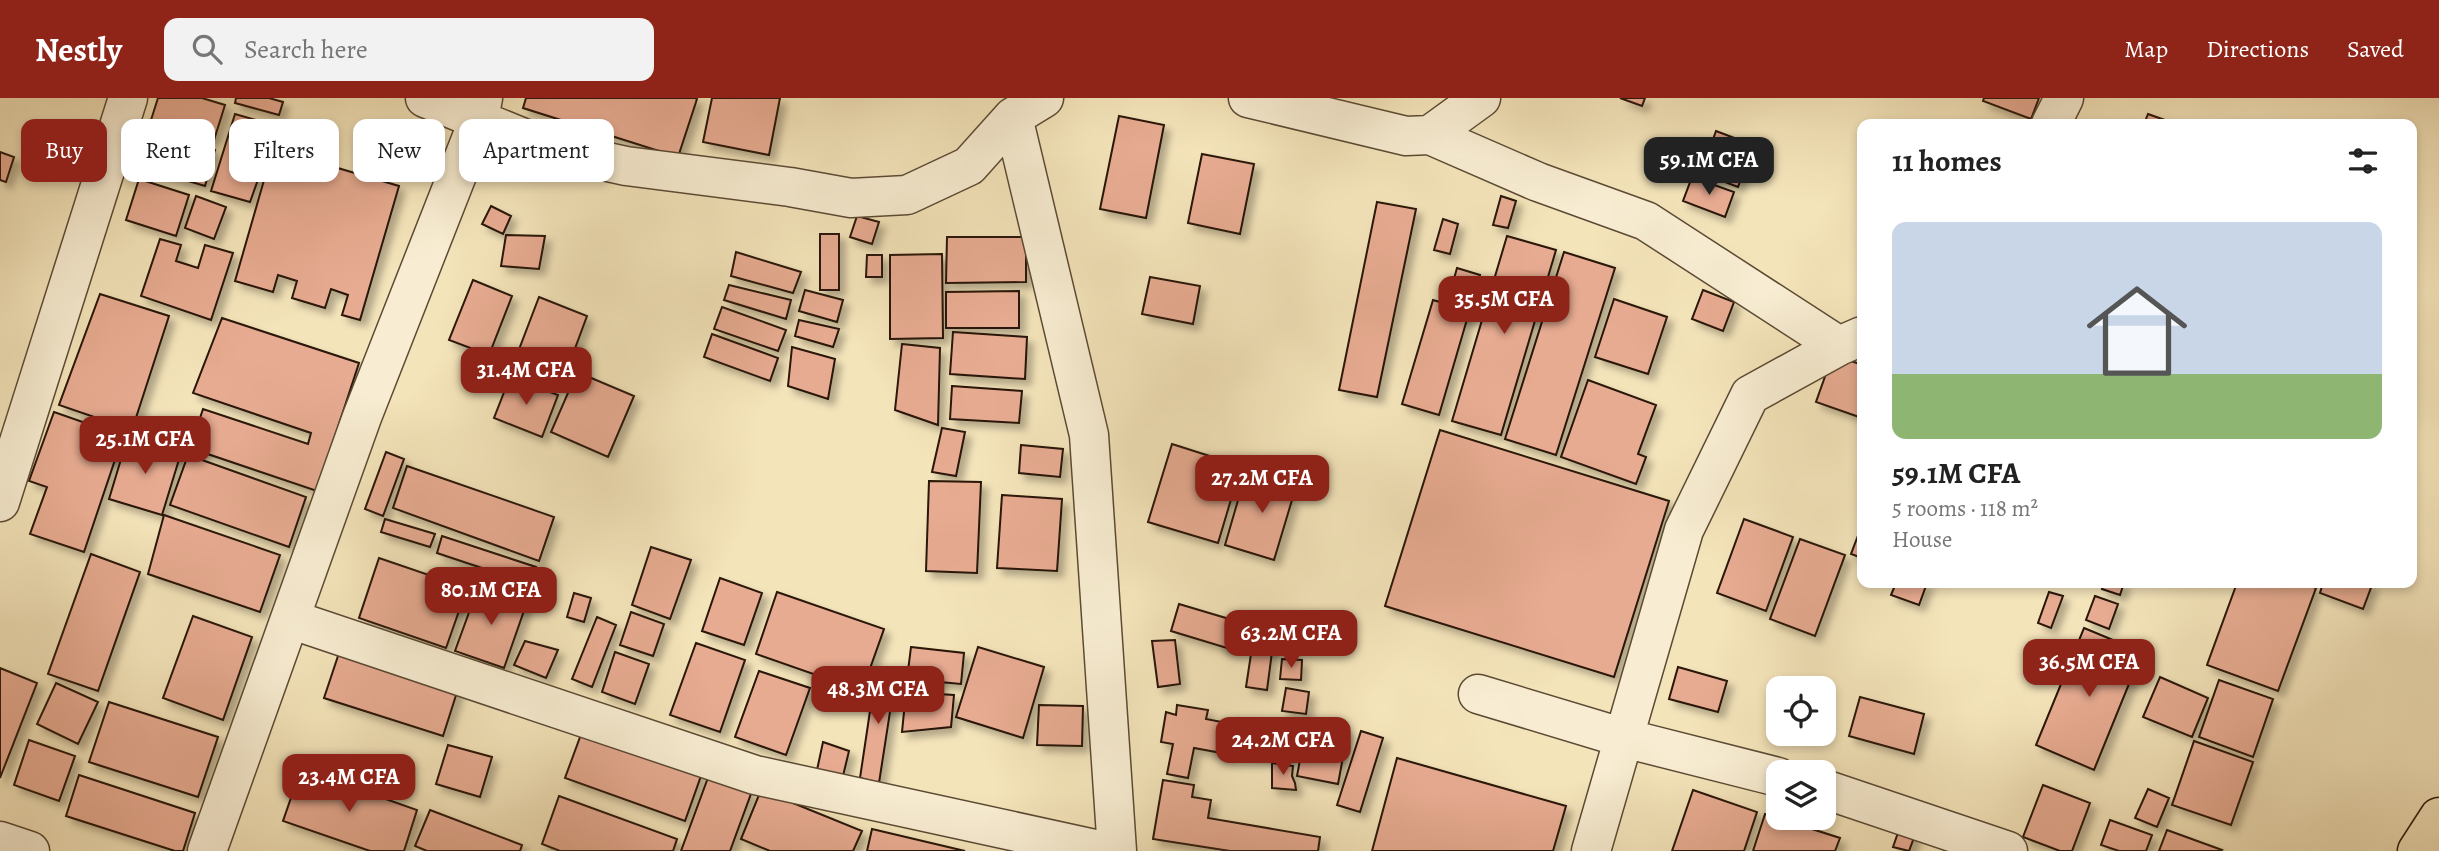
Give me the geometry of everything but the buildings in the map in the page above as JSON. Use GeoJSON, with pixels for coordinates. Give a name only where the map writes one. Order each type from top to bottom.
{"type":"FeatureCollection","features":[{"type":"Feature","properties":{"kind":"highway"},"geometry":{"type":"LineString","coordinates":[[2417,851],[2439,817]]}},
{"type":"Feature","properties":{"kind":"street"},"geometry":{"type":"LineString","coordinates":[[0,502],[128,98]]}},
{"type":"Feature","properties":{"kind":"street"},"geometry":{"type":"LineString","coordinates":[[425,98],[481,108],[553,150],[626,166],[790,187],[851,198],[907,195],[970,166],[1029,108]]}},
{"type":"Feature","properties":{"kind":"street"},"geometry":{"type":"LineString","coordinates":[[1248,98],[1406,136],[1430,135],[1538,182],[1646,222],[1851,341]]}},
{"type":"Feature","properties":{"kind":"street"},"geometry":{"type":"LineString","coordinates":[[1430,135],[1481,98]]}},
{"type":"Feature","properties":{"kind":"street"},"geometry":{"type":"LineString","coordinates":[[2054,119],[2064,98]]}},
{"type":"Feature","properties":{"kind":"street"},"geometry":{"type":"LineString","coordinates":[[207,851],[362,417],[481,108]]}},
{"type":"Feature","properties":{"kind":"street"},"geometry":{"type":"LineString","coordinates":[[1029,108],[1089,435],[1117,851]]}},
{"type":"Feature","properties":{"kind":"street"},"geometry":{"type":"LineString","coordinates":[[1591,851],[1684,530],[1750,395],[1851,341]]}},
{"type":"Feature","properties":{"kind":"street"},"geometry":{"type":"LineString","coordinates":[[290,619],[755,775],[1104,851]]}},
{"type":"Feature","properties":{"kind":"street"},"geometry":{"type":"LineString","coordinates":[[1478,694],[1624,738],[1766,774]]}},
{"type":"Feature","properties":{"kind":"street"},"geometry":{"type":"LineString","coordinates":[[1836,793],[2008,851]]}},
{"type":"Feature","properties":{"kind":"street"},"geometry":{"type":"LineString","coordinates":[[0,841],[30,851]]}}]}
